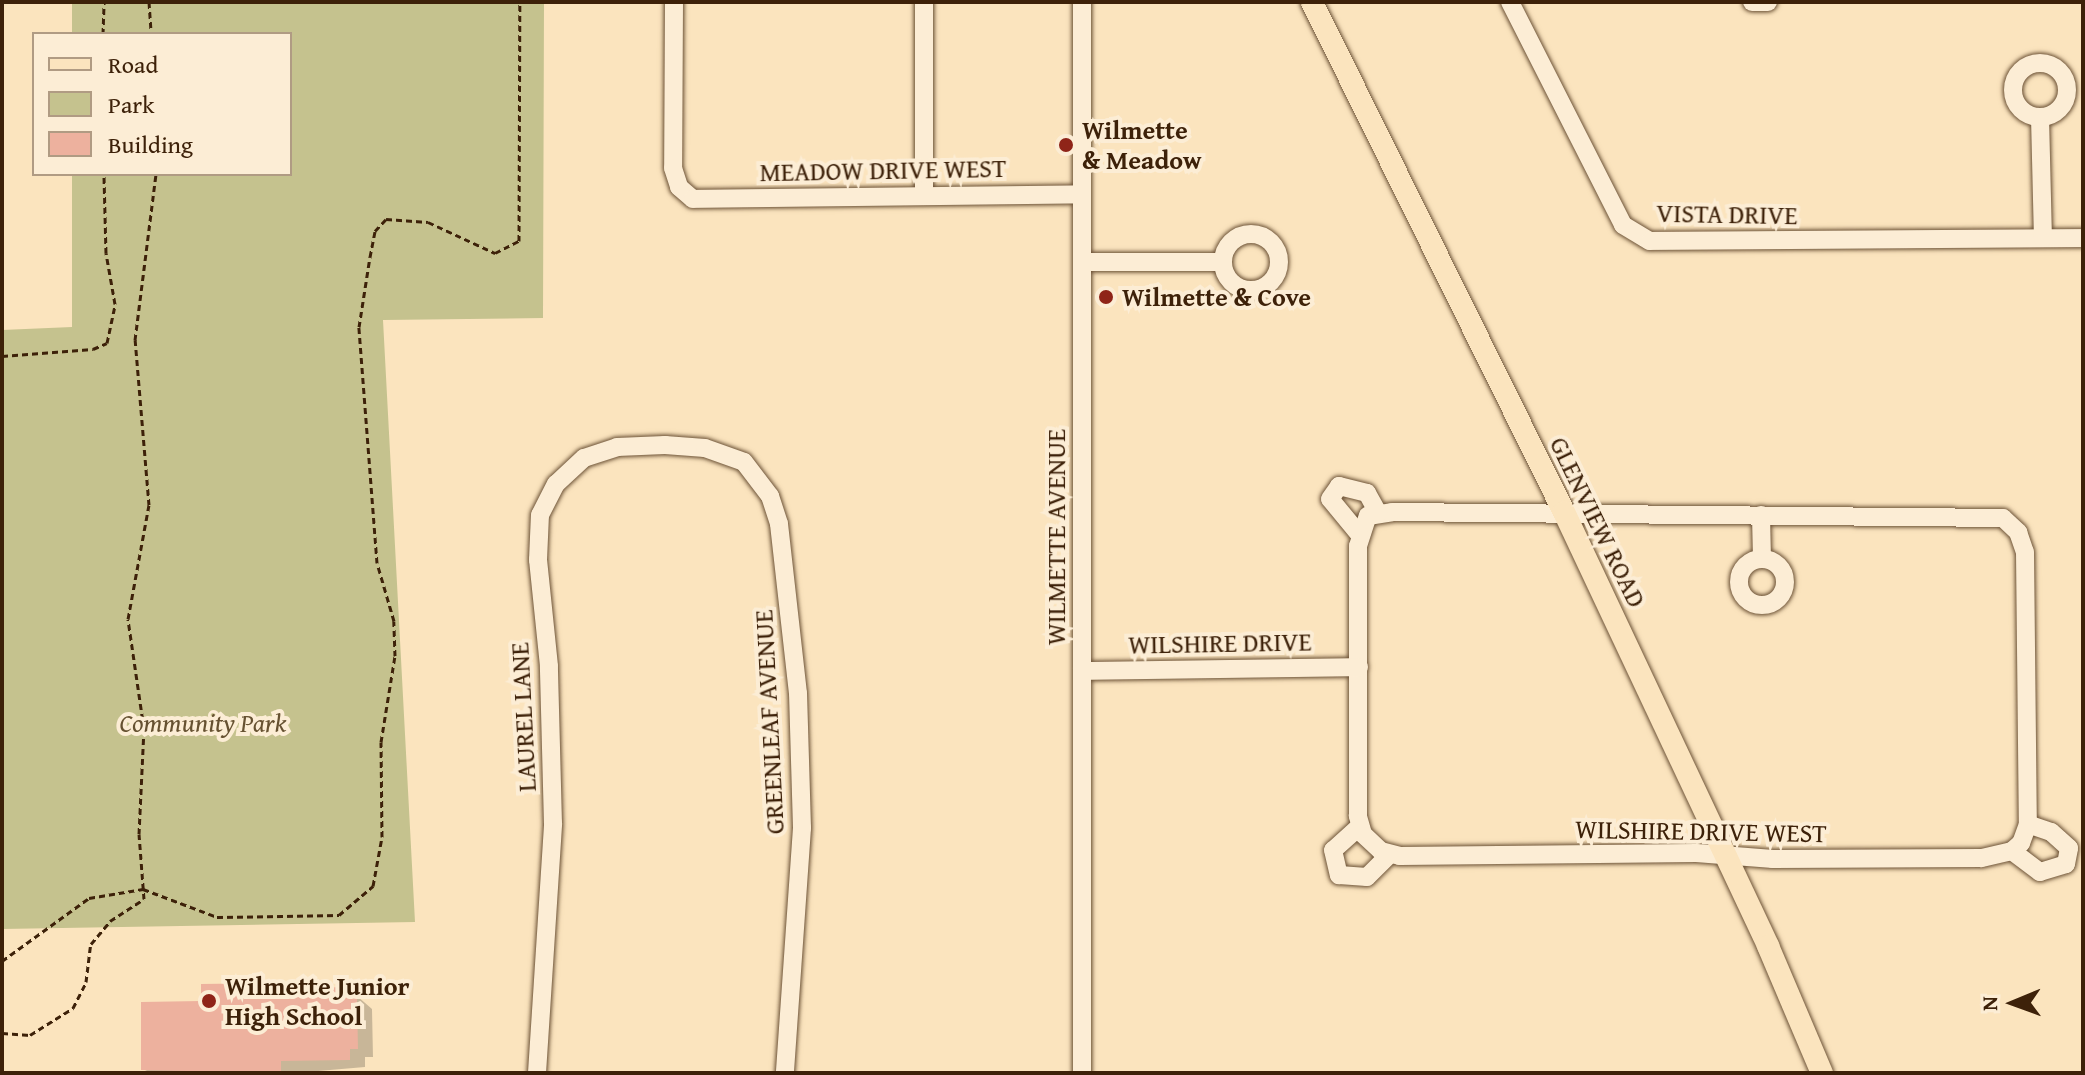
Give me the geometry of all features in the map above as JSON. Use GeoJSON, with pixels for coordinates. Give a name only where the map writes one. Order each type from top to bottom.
{"type":"FeatureCollection","features":[{"type":"Feature","properties":{"kind":"main road","name":"GLENVIEW ROAD"},"geometry":{"type":"LineString","coordinates":[[1312,2],[1564,512],[1725,854],[1822,1073]]}},
{"type":"Feature","properties":{"kind":"street","name":"MEADOW DRIVE WEST"},"geometry":{"type":"LineString","coordinates":[[674,2],[673,168],[686,194],[702,200],[1082,194]]}},
{"type":"Feature","properties":{"kind":"street"},"geometry":{"type":"LineString","coordinates":[[924,2],[924,196]]}},
{"type":"Feature","properties":{"kind":"street","name":"WILMETTE AVENUE"},"geometry":{"type":"LineString","coordinates":[[1082,2],[1082,1073]]}},
{"type":"Feature","properties":{"kind":"street","name":"VISTA DRIVE"},"geometry":{"type":"LineString","coordinates":[[1510,2],[1623,225],[1650,241],[2083,238]]}},
{"type":"Feature","properties":{"kind":"street"},"geometry":{"type":"LineString","coordinates":[[1752,2],[1768,2]]}},
{"type":"Feature","properties":{"kind":"street"},"geometry":{"type":"LineString","coordinates":[[2040,117],[2043,238]]}},
{"type":"Feature","properties":{"kind":"street"},"geometry":{"type":"LineString","coordinates":[[1082,262],[1223,262]]}},
{"type":"Feature","properties":{"kind":"street","name":"LAUREL LANE"},"geometry":{"type":"LineString","coordinates":[[537,1073],[553,824],[549,666],[538,560],[540,515],[556,484],[584,458],[617,447],[665,445]]}},
{"type":"Feature","properties":{"kind":"street","name":"GREENLEAF AVENUE"},"geometry":{"type":"LineString","coordinates":[[665,445],[705,448],[744,462],[770,496],[779,524],[798,693],[802,828],[785,1073]]}},
{"type":"Feature","properties":{"kind":"street"},"geometry":{"type":"LineString","coordinates":[[1359,534],[1330,499],[1339,486],[1367,493],[1378,513]]}},
{"type":"Feature","properties":{"kind":"street"},"geometry":{"type":"LineString","coordinates":[[1360,826],[1333,850],[1339,875],[1367,877],[1389,855],[1372,845],[1360,826],[1359,534],[1368,516],[1378,513],[1564,512],[2003,518],[2018,532],[2025,552],[2028,824],[2012,851],[2040,872],[2066,864],[2069,848],[2051,832],[2028,824]]}},
{"type":"Feature","properties":{"kind":"street"},"geometry":{"type":"LineString","coordinates":[[1761,515],[1762,559]]}},
{"type":"Feature","properties":{"kind":"street","name":"WILSHIRE DRIVE"},"geometry":{"type":"LineString","coordinates":[[1082,671],[1359,667]]}},
{"type":"Feature","properties":{"kind":"street","name":"WILSHIRE DRIVE WEST"},"geometry":{"type":"LineString","coordinates":[[1389,855],[1725,854],[1773,859],[1965,858],[2012,851]]}},
{"type":"Feature","properties":{"kind":"path"},"geometry":{"type":"LineString","coordinates":[[103,32],[104,2]]}},
{"type":"Feature","properties":{"kind":"path"},"geometry":{"type":"LineString","coordinates":[[149,2],[151,32]]}},
{"type":"Feature","properties":{"kind":"path"},"geometry":{"type":"LineString","coordinates":[[2,961],[89,898],[143,889],[217,917],[339,915],[373,886],[382,837],[381,742],[395,656],[394,621],[377,563],[359,327],[370,257],[375,231],[386,219],[428,222],[495,253],[519,241],[520,2]]}},
{"type":"Feature","properties":{"kind":"path"},"geometry":{"type":"LineString","coordinates":[[2,356],[93,349],[107,343],[115,304],[106,253],[104,176]]}},
{"type":"Feature","properties":{"kind":"path"},"geometry":{"type":"LineString","coordinates":[[2,1033],[30,1035],[73,1008],[86,982],[91,944],[110,921],[144,899],[139,834],[144,729],[128,619],[149,505],[135,340],[156,176]]}},
{"type":"Feature","properties":{"kind":"green space","name":"Community Park"},"geometry":{"type":"Polygon","coordinates":[[[72,2],[544,2],[543,318],[383,320],[415,922],[2,929],[2,330],[72,327],[72,176],[292,176],[292,32],[72,32],[72,2]]]}},
{"type":"Feature","properties":{"kind":"building"},"geometry":{"type":"Polygon","coordinates":[[[270,983],[270,989],[349,987],[350,998],[357,998],[358,1049],[350,1049],[350,1060],[281,1061],[281,1073],[141,1070],[141,1002],[201,1001],[201,984],[270,983]]]}},
{"type":"Feature","properties":{"kind":"place","name":"Wilmette & Meadow"},"geometry":{"type":"Point","coordinates":[1066,145]}},
{"type":"Feature","properties":{"kind":"place","name":"Wilmette & Cove"},"geometry":{"type":"Point","coordinates":[1106,297]}},
{"type":"Feature","properties":{"kind":"place","name":"Wilmette Junior High School"},"geometry":{"type":"Point","coordinates":[209,1001]}}]}
